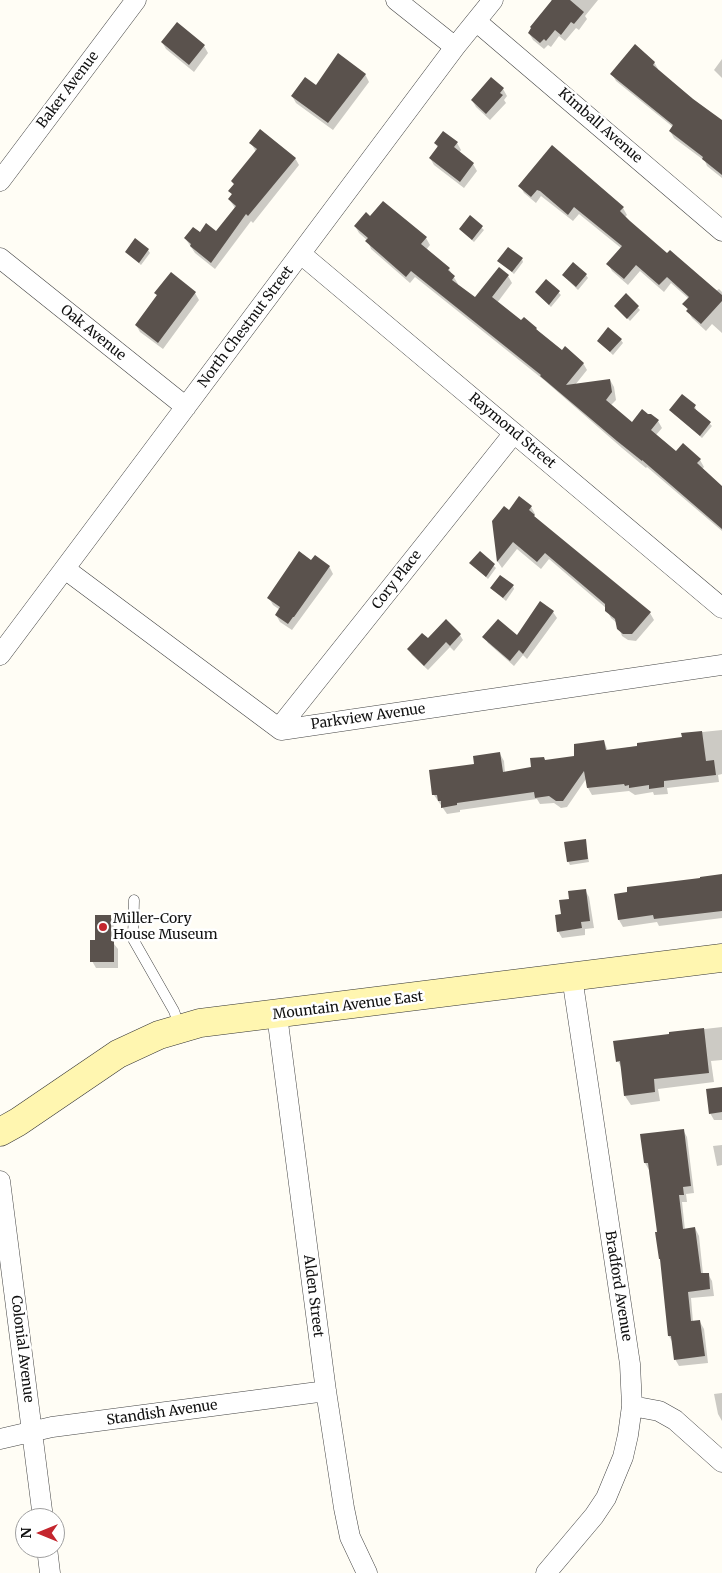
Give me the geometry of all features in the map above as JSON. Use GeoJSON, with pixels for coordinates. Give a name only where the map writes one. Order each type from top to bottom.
{"type":"FeatureCollection","features":[{"type":"Feature","properties":{"kind":"street","name":"Baker Avenue"},"geometry":{"type":"LineString","coordinates":[[0,181],[136,0]]}},
{"type":"Feature","properties":{"kind":"street"},"geometry":{"type":"LineString","coordinates":[[396,0],[455,48]]}},
{"type":"Feature","properties":{"kind":"street","name":"North Chestnut Street"},"geometry":{"type":"LineString","coordinates":[[0,655],[493,0]]}},
{"type":"Feature","properties":{"kind":"street","name":"Kimball Avenue"},"geometry":{"type":"LineString","coordinates":[[477,22],[722,231]]}},
{"type":"Feature","properties":{"kind":"street","name":"Raymond Street"},"geometry":{"type":"LineString","coordinates":[[301,254],[722,608]]}},
{"type":"Feature","properties":{"kind":"street","name":"Oak Avenue"},"geometry":{"type":"LineString","coordinates":[[0,258],[186,407]]}},
{"type":"Feature","properties":{"kind":"street","name":"Cory Place"},"geometry":{"type":"LineString","coordinates":[[279,728],[514,433]]}},
{"type":"Feature","properties":{"kind":"street"},"geometry":{"type":"LineString","coordinates":[[65,569],[279,728]]}},
{"type":"Feature","properties":{"kind":"street","name":"Parkview Avenue"},"geometry":{"type":"LineString","coordinates":[[279,728],[281,730],[722,665]]}},
{"type":"Feature","properties":{"kind":"street","name":"Mountain Avenue East"},"geometry":{"type":"LineString","coordinates":[[0,1132],[18,1122],[118,1054],[159,1035],[200,1024],[722,958]]}},
{"type":"Feature","properties":{"kind":"street","name":"Bradford Avenue"},"geometry":{"type":"LineString","coordinates":[[546,1573],[594,1516],[606,1498],[616,1478],[623,1457],[632,1406],[630,1364],[572,977]]}},
{"type":"Feature","properties":{"kind":"street","name":"Alden Street"},"geometry":{"type":"LineString","coordinates":[[277,1015],[326,1391],[344,1508],[350,1536],[367,1573]]}},
{"type":"Feature","properties":{"kind":"street","name":"Colonial Avenue"},"geometry":{"type":"LineString","coordinates":[[0,1181],[42,1508]]}},
{"type":"Feature","properties":{"kind":"street","name":"Standish Avenue"},"geometry":{"type":"LineString","coordinates":[[0,1439],[62,1426],[326,1391]]}},
{"type":"Feature","properties":{"kind":"street"},"geometry":{"type":"LineString","coordinates":[[632,1406],[659,1411],[675,1420],[722,1462]]}},
{"type":"Feature","properties":{"kind":"street"},"geometry":{"type":"LineString","coordinates":[[48,1558],[50,1573]]}},
{"type":"Feature","properties":{"kind":"lane"},"geometry":{"type":"LineString","coordinates":[[134,900],[133,939],[166,996],[181,1029]]}},
{"type":"Feature","properties":{"kind":"building"},"geometry":{"type":"Polygon","coordinates":[[[552,0],[570,0],[584,12],[574,24],[571,22],[561,35],[555,30],[546,41],[544,39],[540,43],[528,33],[530,27],[552,0]]]}},
{"type":"Feature","properties":{"kind":"building"},"geometry":{"type":"Polygon","coordinates":[[[177,22],[205,45],[189,65],[161,42],[177,22]]]}},
{"type":"Feature","properties":{"kind":"building"},"geometry":{"type":"Polygon","coordinates":[[[635,44],[655,62],[653,65],[693,99],[722,120],[722,175],[702,159],[703,157],[669,131],[673,125],[610,74],[635,44]]]}},
{"type":"Feature","properties":{"kind":"building"},"geometry":{"type":"Polygon","coordinates":[[[338,53],[366,74],[328,123],[291,96],[305,77],[316,85],[338,53]]]}},
{"type":"Feature","properties":{"kind":"building"},"geometry":{"type":"Polygon","coordinates":[[[491,77],[504,88],[500,93],[503,95],[486,114],[471,100],[491,77]]]}},
{"type":"Feature","properties":{"kind":"building"},"geometry":{"type":"Polygon","coordinates":[[[260,129],[296,158],[248,216],[246,214],[211,263],[190,246],[191,244],[184,238],[193,227],[200,232],[206,223],[216,231],[236,206],[228,199],[232,194],[228,191],[234,184],[231,181],[257,149],[249,143],[260,129]]]}},
{"type":"Feature","properties":{"kind":"building"},"geometry":{"type":"Polygon","coordinates":[[[443,131],[458,142],[454,147],[474,163],[460,182],[429,158],[438,146],[434,143],[443,131]]]}},
{"type":"Feature","properties":{"kind":"building"},"geometry":{"type":"Polygon","coordinates":[[[552,145],[624,207],[620,211],[630,221],[667,253],[670,250],[722,295],[722,301],[701,324],[686,311],[688,309],[682,304],[689,297],[667,277],[659,285],[636,265],[624,279],[606,264],[622,246],[574,207],[568,215],[540,191],[537,190],[531,197],[518,186],[552,145]]]}},
{"type":"Feature","properties":{"kind":"building"},"geometry":{"type":"Polygon","coordinates":[[[383,201],[427,237],[421,244],[450,268],[448,270],[455,276],[452,280],[475,297],[499,267],[509,275],[492,297],[521,320],[524,317],[562,350],[565,346],[584,363],[566,385],[610,379],[612,392],[606,400],[632,422],[642,409],[651,414],[659,420],[651,430],[676,451],[683,443],[701,459],[697,463],[722,486],[722,529],[541,375],[411,271],[406,277],[365,241],[368,238],[354,226],[366,212],[370,216],[383,201]]]}},
{"type":"Feature","properties":{"kind":"building"},"geometry":{"type":"Polygon","coordinates":[[[470,215],[483,226],[472,240],[459,229],[470,215]]]}},
{"type":"Feature","properties":{"kind":"building"},"geometry":{"type":"Polygon","coordinates":[[[135,238],[149,249],[139,263],[125,252],[135,238]]]}},
{"type":"Feature","properties":{"kind":"building"},"geometry":{"type":"Polygon","coordinates":[[[508,247],[523,258],[512,272],[497,261],[508,247]]]}},
{"type":"Feature","properties":{"kind":"building"},"geometry":{"type":"Polygon","coordinates":[[[573,262],[587,274],[576,287],[562,275],[573,262]]]}},
{"type":"Feature","properties":{"kind":"building"},"geometry":{"type":"Polygon","coordinates":[[[171,272],[196,292],[158,343],[135,325],[157,295],[154,293],[171,272]]]}},
{"type":"Feature","properties":{"kind":"building"},"geometry":{"type":"Polygon","coordinates":[[[546,279],[560,291],[549,305],[535,292],[546,279]]]}},
{"type":"Feature","properties":{"kind":"building"},"geometry":{"type":"Polygon","coordinates":[[[626,293],[639,306],[627,319],[614,306],[626,293]]]}},
{"type":"Feature","properties":{"kind":"building"},"geometry":{"type":"Polygon","coordinates":[[[608,327],[622,339],[610,352],[597,341],[608,327]]]}},
{"type":"Feature","properties":{"kind":"building"},"geometry":{"type":"Polygon","coordinates":[[[682,394],[696,405],[694,408],[711,422],[700,436],[669,410],[682,394]]]}},
{"type":"Feature","properties":{"kind":"building"},"geometry":{"type":"Polygon","coordinates":[[[519,496],[532,506],[529,510],[534,516],[651,612],[632,634],[623,634],[617,629],[615,619],[605,611],[605,604],[545,553],[537,562],[513,542],[497,562],[492,521],[504,506],[509,510],[519,496]]]}},
{"type":"Feature","properties":{"kind":"building"},"geometry":{"type":"Polygon","coordinates":[[[299,551],[311,560],[315,555],[330,566],[288,624],[275,615],[280,607],[267,598],[299,551]]]}},
{"type":"Feature","properties":{"kind":"building"},"geometry":{"type":"Polygon","coordinates":[[[480,551],[495,564],[486,577],[469,563],[480,551]]]}},
{"type":"Feature","properties":{"kind":"building"},"geometry":{"type":"Polygon","coordinates":[[[500,575],[514,585],[503,598],[490,588],[500,575]]]}},
{"type":"Feature","properties":{"kind":"building"},"geometry":{"type":"Polygon","coordinates":[[[540,601],[554,611],[523,654],[519,650],[510,661],[482,637],[498,619],[517,635],[540,601]]]}},
{"type":"Feature","properties":{"kind":"building"},"geometry":{"type":"Polygon","coordinates":[[[446,619],[461,634],[450,646],[446,642],[424,666],[407,649],[422,633],[428,638],[446,619]]]}},
{"type":"Feature","properties":{"kind":"building"},"geometry":{"type":"Polygon","coordinates":[[[702,731],[706,761],[714,760],[716,775],[664,781],[664,787],[649,789],[649,785],[629,788],[629,785],[625,786],[624,784],[587,788],[584,771],[563,801],[556,801],[549,796],[535,798],[534,792],[457,803],[457,805],[441,808],[441,801],[438,801],[437,795],[432,795],[429,770],[474,764],[473,756],[500,752],[503,772],[531,767],[530,758],[544,757],[545,760],[574,756],[574,744],[604,740],[606,750],[637,746],[637,743],[682,737],[681,733],[702,731]]]}},
{"type":"Feature","properties":{"kind":"building"},"geometry":{"type":"Polygon","coordinates":[[[586,839],[588,859],[567,862],[564,842],[586,839]]]}},
{"type":"Feature","properties":{"kind":"building"},"geometry":{"type":"Polygon","coordinates":[[[722,874],[722,911],[654,919],[653,915],[618,920],[614,894],[627,892],[627,887],[722,874]]]}},
{"type":"Feature","properties":{"kind":"building"},"geometry":{"type":"Polygon","coordinates":[[[586,889],[590,921],[581,922],[582,928],[557,932],[555,915],[561,914],[559,900],[569,899],[568,891],[586,889]]]}},
{"type":"Feature","properties":{"kind":"building","name":"Miller-Cory House Museum"},"geometry":{"type":"Polygon","coordinates":[[[95,915],[111,915],[111,941],[114,941],[114,962],[90,962],[90,940],[95,940],[95,915]]]}},
{"type":"Feature","properties":{"kind":"building"},"geometry":{"type":"Polygon","coordinates":[[[704,1028],[709,1073],[654,1079],[655,1092],[624,1096],[620,1061],[616,1062],[613,1041],[704,1028]]]}},
{"type":"Feature","properties":{"kind":"building"},"geometry":{"type":"Polygon","coordinates":[[[722,1087],[722,1112],[709,1114],[706,1089],[722,1087]]]}},
{"type":"Feature","properties":{"kind":"building"},"geometry":{"type":"Polygon","coordinates":[[[684,1129],[691,1186],[683,1187],[684,1195],[679,1195],[683,1229],[695,1227],[701,1273],[709,1273],[710,1289],[688,1292],[691,1321],[700,1320],[705,1356],[674,1360],[671,1336],[668,1336],[648,1163],[644,1163],[640,1134],[684,1129]]]}},
{"type":"Feature","properties":{"kind":"place","name":"Miller-Cory House Museum"},"geometry":{"type":"Point","coordinates":[103,927]}}]}
